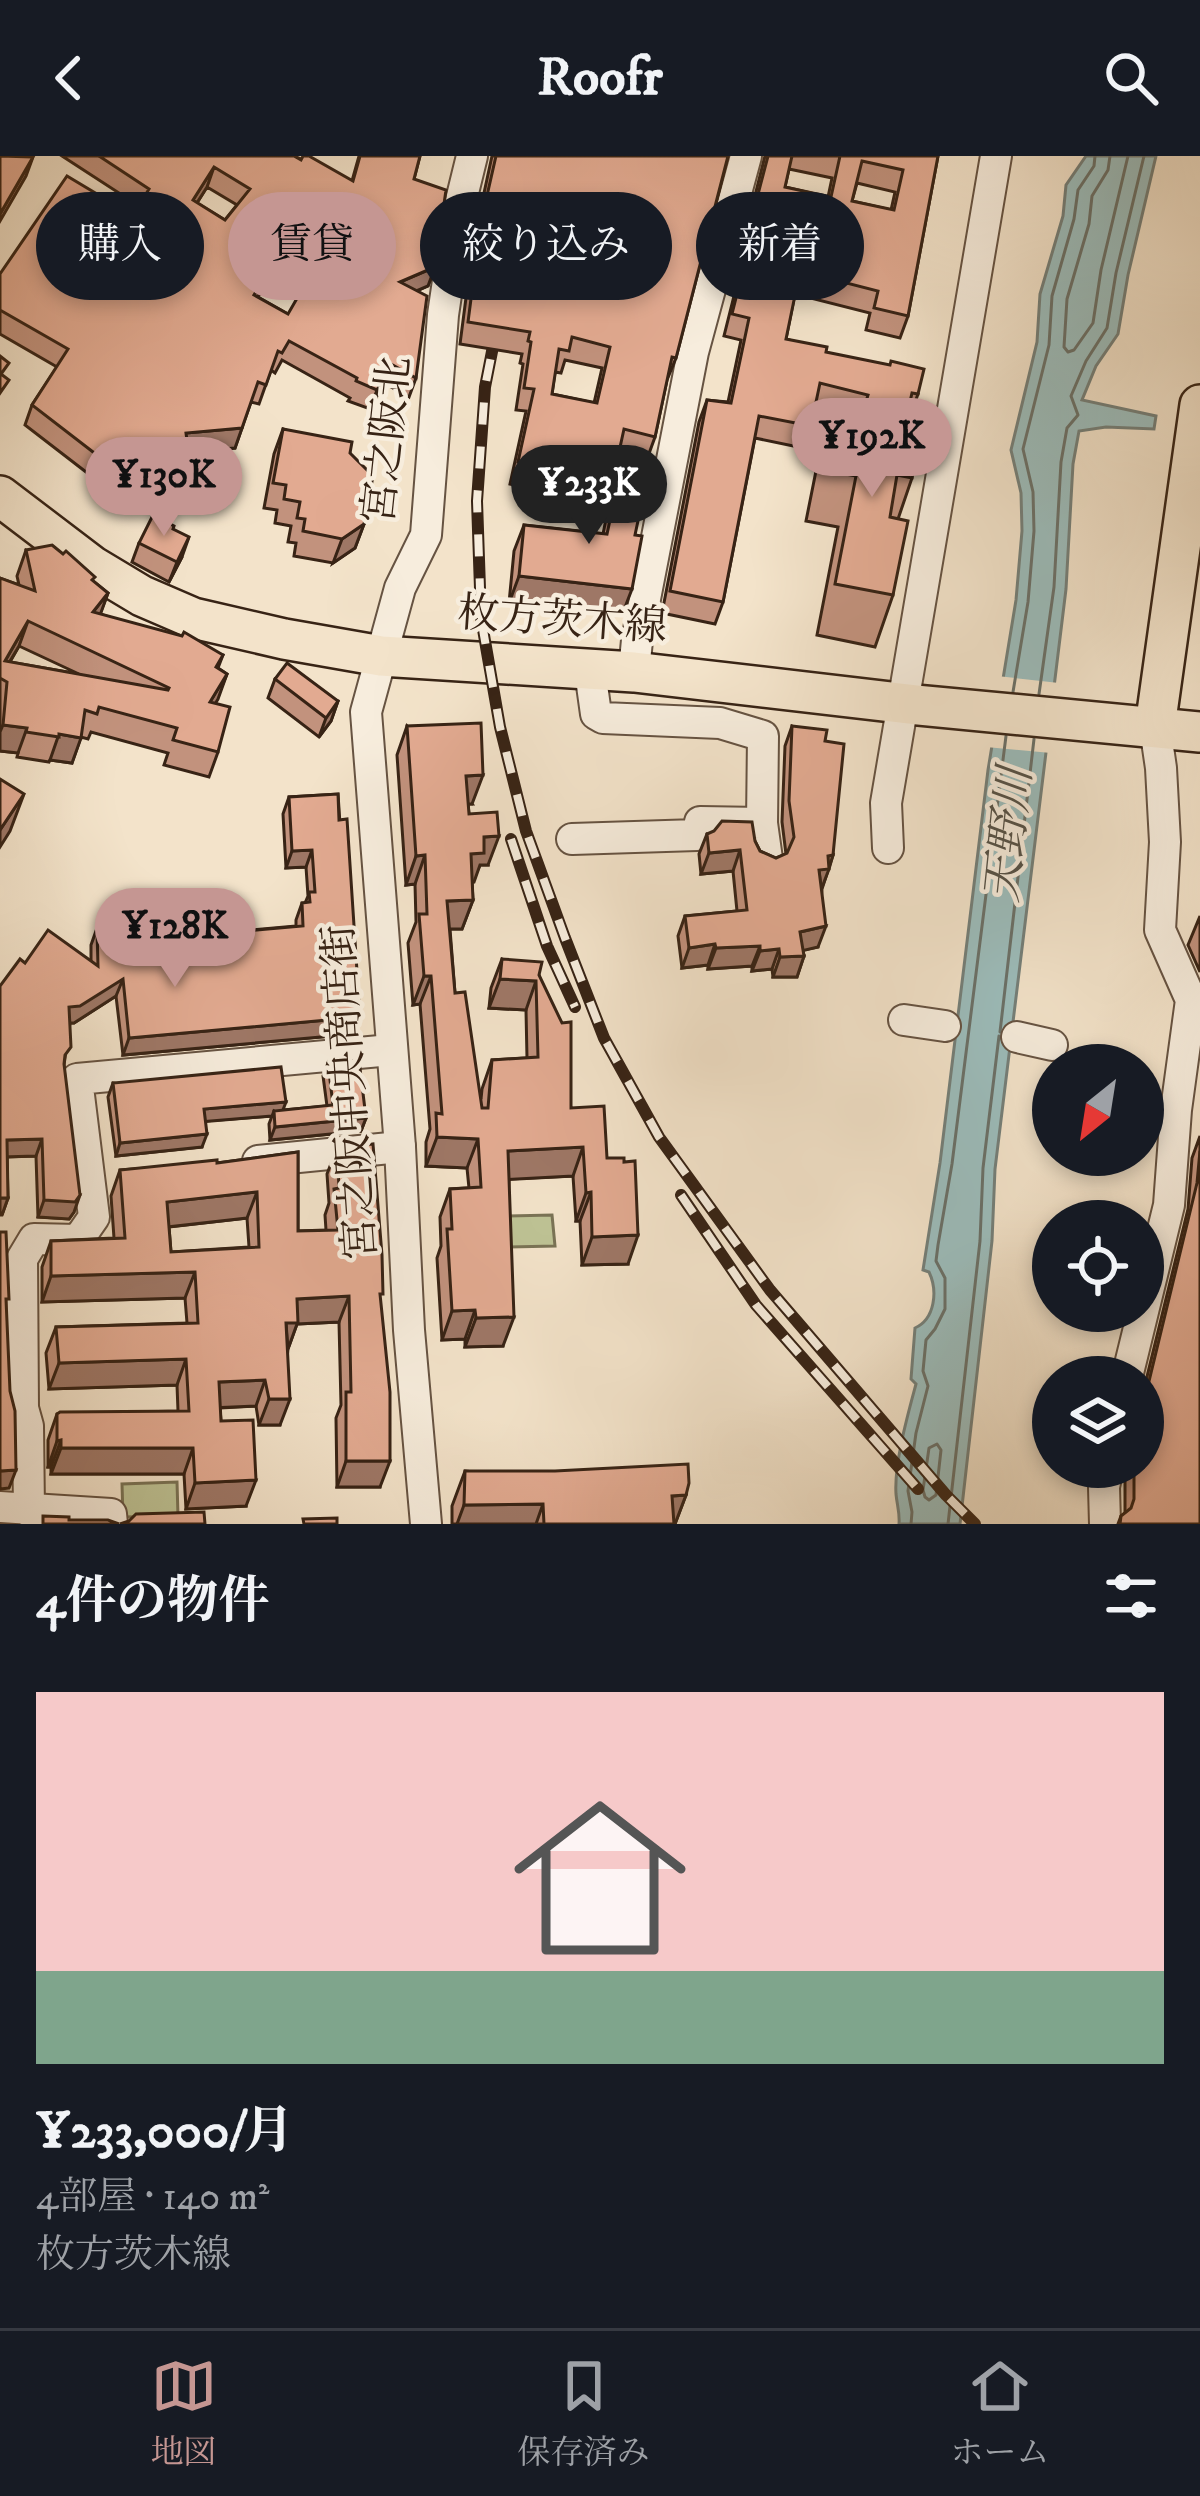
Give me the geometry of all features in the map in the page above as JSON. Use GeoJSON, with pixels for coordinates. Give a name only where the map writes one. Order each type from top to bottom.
{"type":"FeatureCollection","features":[{"type":"Feature","properties":{"kind":"main road"},"geometry":{"type":"LineString","coordinates":[[1155,727],[1200,406]]}},
{"type":"Feature","properties":{"kind":"main road","name":"枚方茨木線"},"geometry":{"type":"LineString","coordinates":[[0,496],[92,566],[142,596],[222,626],[381,656],[634,672],[1200,732]]}},
{"type":"Feature","properties":{"kind":"street","name":"宮之阪北"},"geometry":{"type":"LineString","coordinates":[[381,656],[400,588],[426,535],[442,315],[472,156]]}},
{"type":"Feature","properties":{"kind":"street"},"geometry":{"type":"LineString","coordinates":[[634,672],[693,352],[746,156]]}},
{"type":"Feature","properties":{"kind":"street"},"geometry":{"type":"LineString","coordinates":[[888,848],[886,803],[910,704],[995,156]]}},
{"type":"Feature","properties":{"kind":"street","name":"宮之阪中央商店街"},"geometry":{"type":"LineString","coordinates":[[381,656],[366,712],[426,1524]]}},
{"type":"Feature","properties":{"kind":"street"},"geometry":{"type":"LineString","coordinates":[[590,671],[596,714],[603,718],[720,723],[763,736],[762,824],[767,859]]}},
{"type":"Feature","properties":{"kind":"street"},"geometry":{"type":"LineString","coordinates":[[1132,1356],[1169,1205],[1180,1070],[1196,1002],[1160,930],[1165,842],[1155,727]]}},
{"type":"Feature","properties":{"kind":"street"},"geometry":{"type":"LineString","coordinates":[[572,839],[697,836],[700,822],[762,824]]}},
{"type":"Feature","properties":{"kind":"street"},"geometry":{"type":"LineString","coordinates":[[904,1019],[945,1026]]}},
{"type":"Feature","properties":{"kind":"street"},"geometry":{"type":"LineString","coordinates":[[1017,1037],[1048,1044]]}},
{"type":"Feature","properties":{"kind":"street"},"geometry":{"type":"LineString","coordinates":[[112,1524],[111,1514],[15,1513],[28,1426],[23,1408],[22,1259],[34,1239],[79,1240],[94,1217],[102,1176],[77,1079],[391,1050]]}},
{"type":"Feature","properties":{"kind":"street"},"geometry":{"type":"LineString","coordinates":[[232,1163],[400,1147]]}},
{"type":"Feature","properties":{"kind":"street"},"geometry":{"type":"LineString","coordinates":[[1104,1488],[1105,1524]]}},
{"type":"Feature","properties":{"kind":"green space"},"geometry":{"type":"Polygon","coordinates":[[[552,1215],[555,1246],[509,1247],[506,1216],[552,1215]]]}},
{"type":"Feature","properties":{"kind":"green space"},"geometry":{"type":"Polygon","coordinates":[[[177,1482],[178,1516],[123,1517],[122,1484],[177,1482]]]}},
{"type":"Feature","properties":{"kind":"water","name":"天野川"},"geometry":{"type":"Polygon","coordinates":[[[1086,156],[1156,156],[1118,334],[1096,366],[1082,400],[1156,416],[1154,429],[1079,431],[1066,589],[995,1169],[992,1241],[960,1524],[899,1524],[897,1468],[916,1384],[911,1379],[915,1328],[933,1304],[932,1279],[923,1270],[988,770],[1016,600],[1021,493],[1011,450],[1066,185],[1086,156]]]}},
{"type":"Feature","properties":{"kind":"pier"},"geometry":{"type":"Polygon","coordinates":[[[997,676],[1059,683],[1051,753],[986,747],[997,676]]]}},
{"type":"Feature","properties":{"kind":"building"},"geometry":{"type":"Polygon","coordinates":[[[0,156],[33,157],[0,214],[0,156]]]}},
{"type":"Feature","properties":{"kind":"building"},"geometry":{"type":"Polygon","coordinates":[[[99,156],[294,156],[301,160],[309,156],[353,181],[360,156],[420,156],[414,179],[446,190],[420,192],[420,273],[400,282],[420,292],[420,300],[426,300],[416,378],[391,364],[377,390],[289,341],[282,353],[278,351],[266,385],[258,382],[242,428],[186,433],[190,463],[120,441],[106,462],[32,405],[68,349],[0,310],[0,274],[36,221],[36,300],[204,300],[204,207],[225,220],[228,216],[228,300],[263,300],[288,314],[296,300],[396,300],[396,192],[248,192],[250,189],[214,167],[198,192],[147,192],[99,156]]]}},
{"type":"Feature","properties":{"kind":"building"},"geometry":{"type":"Polygon","coordinates":[[[496,156],[728,156],[719,192],[696,192],[696,280],[676,358],[672,357],[655,437],[624,429],[609,498],[566,489],[570,473],[518,462],[534,389],[524,388],[530,332],[468,322],[471,300],[672,300],[672,192],[488,192],[496,156]],[[572,337],[569,351],[559,349],[552,394],[597,403],[610,347],[572,337]]]}},
{"type":"Feature","properties":{"kind":"building"},"geometry":{"type":"Polygon","coordinates":[[[768,156],[792,156],[785,187],[808,192],[759,192],[768,156]]]}},
{"type":"Feature","properties":{"kind":"building"},"geometry":{"type":"Polygon","coordinates":[[[840,156],[938,156],[908,316],[874,308],[878,291],[864,287],[864,204],[894,210],[903,170],[862,161],[854,192],[832,192],[840,156]]]}},
{"type":"Feature","properties":{"kind":"building"},"geometry":{"type":"Polygon","coordinates":[[[67,176],[94,192],[56,192],[67,176]]]}},
{"type":"Feature","properties":{"kind":"building"},"geometry":{"type":"Polygon","coordinates":[[[736,300],[794,300],[786,339],[827,347],[826,352],[924,369],[907,415],[865,405],[868,395],[820,383],[811,426],[759,416],[723,602],[670,591],[707,400],[731,403],[749,318],[732,314],[736,300]]]}},
{"type":"Feature","properties":{"kind":"building"},"geometry":{"type":"Polygon","coordinates":[[[0,356],[9,363],[1,374],[9,380],[0,393],[0,356]]]}},
{"type":"Feature","properties":{"kind":"building"},"geometry":{"type":"Polygon","coordinates":[[[836,415],[921,432],[912,478],[897,475],[890,517],[908,521],[893,595],[835,584],[856,476],[825,470],[836,415]]]}},
{"type":"Feature","properties":{"kind":"building"},"geometry":{"type":"Polygon","coordinates":[[[283,429],[352,442],[350,453],[373,476],[364,524],[342,539],[303,531],[305,519],[297,518],[300,502],[284,499],[286,485],[273,483],[283,429]]]}},
{"type":"Feature","properties":{"kind":"building"},"geometry":{"type":"Polygon","coordinates":[[[619,478],[646,483],[635,535],[642,536],[632,589],[519,576],[524,525],[607,534],[619,478]]]}},
{"type":"Feature","properties":{"kind":"building"},"geometry":{"type":"Polygon","coordinates":[[[153,515],[189,537],[177,562],[139,543],[153,515]]]}},
{"type":"Feature","properties":{"kind":"building"},"geometry":{"type":"Polygon","coordinates":[[[52,545],[95,577],[92,580],[108,593],[93,612],[182,636],[184,632],[223,655],[216,667],[227,674],[210,702],[230,707],[218,752],[173,740],[177,728],[99,707],[97,714],[85,710],[81,738],[3,725],[7,682],[0,678],[0,578],[35,591],[26,550],[52,545]],[[28,621],[5,661],[168,690],[28,621]]]}},
{"type":"Feature","properties":{"kind":"building"},"geometry":{"type":"Polygon","coordinates":[[[287,663],[338,701],[326,718],[275,679],[287,663]]]}},
{"type":"Feature","properties":{"kind":"building"},"geometry":{"type":"Polygon","coordinates":[[[481,723],[483,775],[466,776],[469,814],[497,812],[499,836],[484,837],[484,853],[471,854],[473,900],[447,901],[455,993],[465,992],[482,1108],[488,1108],[492,1060],[538,1057],[536,981],[500,979],[502,959],[542,962],[539,975],[562,1023],[571,1022],[571,1108],[604,1106],[607,1158],[635,1161],[638,1235],[592,1237],[583,1147],[508,1151],[514,1317],[476,1318],[475,1310],[452,1311],[447,1229],[452,1229],[450,1189],[481,1187],[478,1139],[437,1137],[436,1113],[442,1114],[431,976],[424,976],[419,914],[427,914],[425,855],[416,856],[407,726],[481,723]]]}},
{"type":"Feature","properties":{"kind":"building"},"geometry":{"type":"Polygon","coordinates":[[[792,726],[827,730],[825,741],[844,744],[833,855],[828,856],[829,869],[819,870],[826,926],[800,932],[804,956],[780,957],[779,949],[760,951],[760,946],[689,948],[685,916],[747,910],[740,850],[709,853],[707,834],[722,821],[752,822],[760,851],[776,858],[787,853],[794,837],[789,801],[792,726]]]}},
{"type":"Feature","properties":{"kind":"building"},"geometry":{"type":"Polygon","coordinates":[[[0,779],[24,794],[0,830],[0,779]]]}},
{"type":"Feature","properties":{"kind":"building"},"geometry":{"type":"Polygon","coordinates":[[[338,794],[339,820],[347,819],[360,1017],[129,1038],[123,979],[80,1006],[69,1007],[71,1047],[64,1064],[80,1195],[75,1202],[44,1200],[42,1139],[7,1140],[8,1198],[0,1198],[0,986],[20,959],[25,963],[48,930],[98,966],[97,928],[120,928],[119,919],[151,916],[152,924],[200,919],[201,932],[219,929],[220,933],[303,926],[302,903],[310,902],[309,892],[315,892],[312,850],[292,851],[289,797],[338,794]]]}},
{"type":"Feature","properties":{"kind":"building"},"geometry":{"type":"Polygon","coordinates":[[[359,1060],[366,1118],[275,1127],[274,1111],[333,1105],[328,1063],[359,1060]]]}},
{"type":"Feature","properties":{"kind":"building"},"geometry":{"type":"Polygon","coordinates":[[[281,1067],[286,1102],[204,1109],[207,1134],[120,1143],[113,1083],[281,1067]]]}},
{"type":"Feature","properties":{"kind":"building"},"geometry":{"type":"Polygon","coordinates":[[[373,1144],[390,1392],[390,1461],[346,1461],[346,1392],[351,1392],[349,1296],[297,1299],[298,1323],[286,1323],[290,1399],[269,1399],[265,1380],[219,1382],[221,1421],[253,1420],[256,1480],[195,1483],[193,1448],[61,1448],[61,1440],[57,1441],[60,1412],[189,1411],[186,1359],[59,1363],[56,1327],[198,1323],[195,1272],[51,1276],[51,1241],[125,1238],[120,1170],[298,1152],[298,1231],[338,1230],[337,1148],[373,1144]],[[257,1192],[167,1202],[171,1252],[259,1247],[257,1192]]]}},
{"type":"Feature","properties":{"kind":"building"},"geometry":{"type":"Polygon","coordinates":[[[1200,1151],[1200,1524],[1120,1524],[1121,1516],[1131,1508],[1134,1488],[1164,1488],[1164,1356],[1155,1356],[1197,1183],[1200,1151]]]}},
{"type":"Feature","properties":{"kind":"building"},"geometry":{"type":"Polygon","coordinates":[[[0,1232],[6,1232],[16,1470],[0,1471],[0,1232]]]}},
{"type":"Feature","properties":{"kind":"building"},"geometry":{"type":"Polygon","coordinates":[[[688,1464],[686,1495],[672,1496],[674,1524],[544,1524],[543,1504],[464,1505],[465,1471],[688,1464]]]}},
{"type":"Feature","properties":{"kind":"building"},"geometry":{"type":"Polygon","coordinates":[[[204,1512],[205,1524],[120,1524],[136,1514],[204,1512]]]}},
{"type":"Feature","properties":{"kind":"building"},"geometry":{"type":"Polygon","coordinates":[[[43,1516],[108,1520],[119,1524],[43,1524],[43,1516]]]}},
{"type":"Feature","properties":{"kind":"building"},"geometry":{"type":"Polygon","coordinates":[[[337,1518],[337,1524],[304,1524],[303,1519],[337,1518]]]}},
{"type":"Feature","properties":{"kind":"railway"},"geometry":{"type":"LineString","coordinates":[[499,316],[485,387],[477,501],[481,618],[500,727],[526,831],[604,1038],[659,1137],[770,1290],[975,1524]]}},
{"type":"Feature","properties":{"kind":"railway"},"geometry":{"type":"LineString","coordinates":[[511,839],[547,946],[575,1007]]}},
{"type":"Feature","properties":{"kind":"railway"},"geometry":{"type":"LineString","coordinates":[[681,1195],[756,1305],[918,1489]]}}]}
